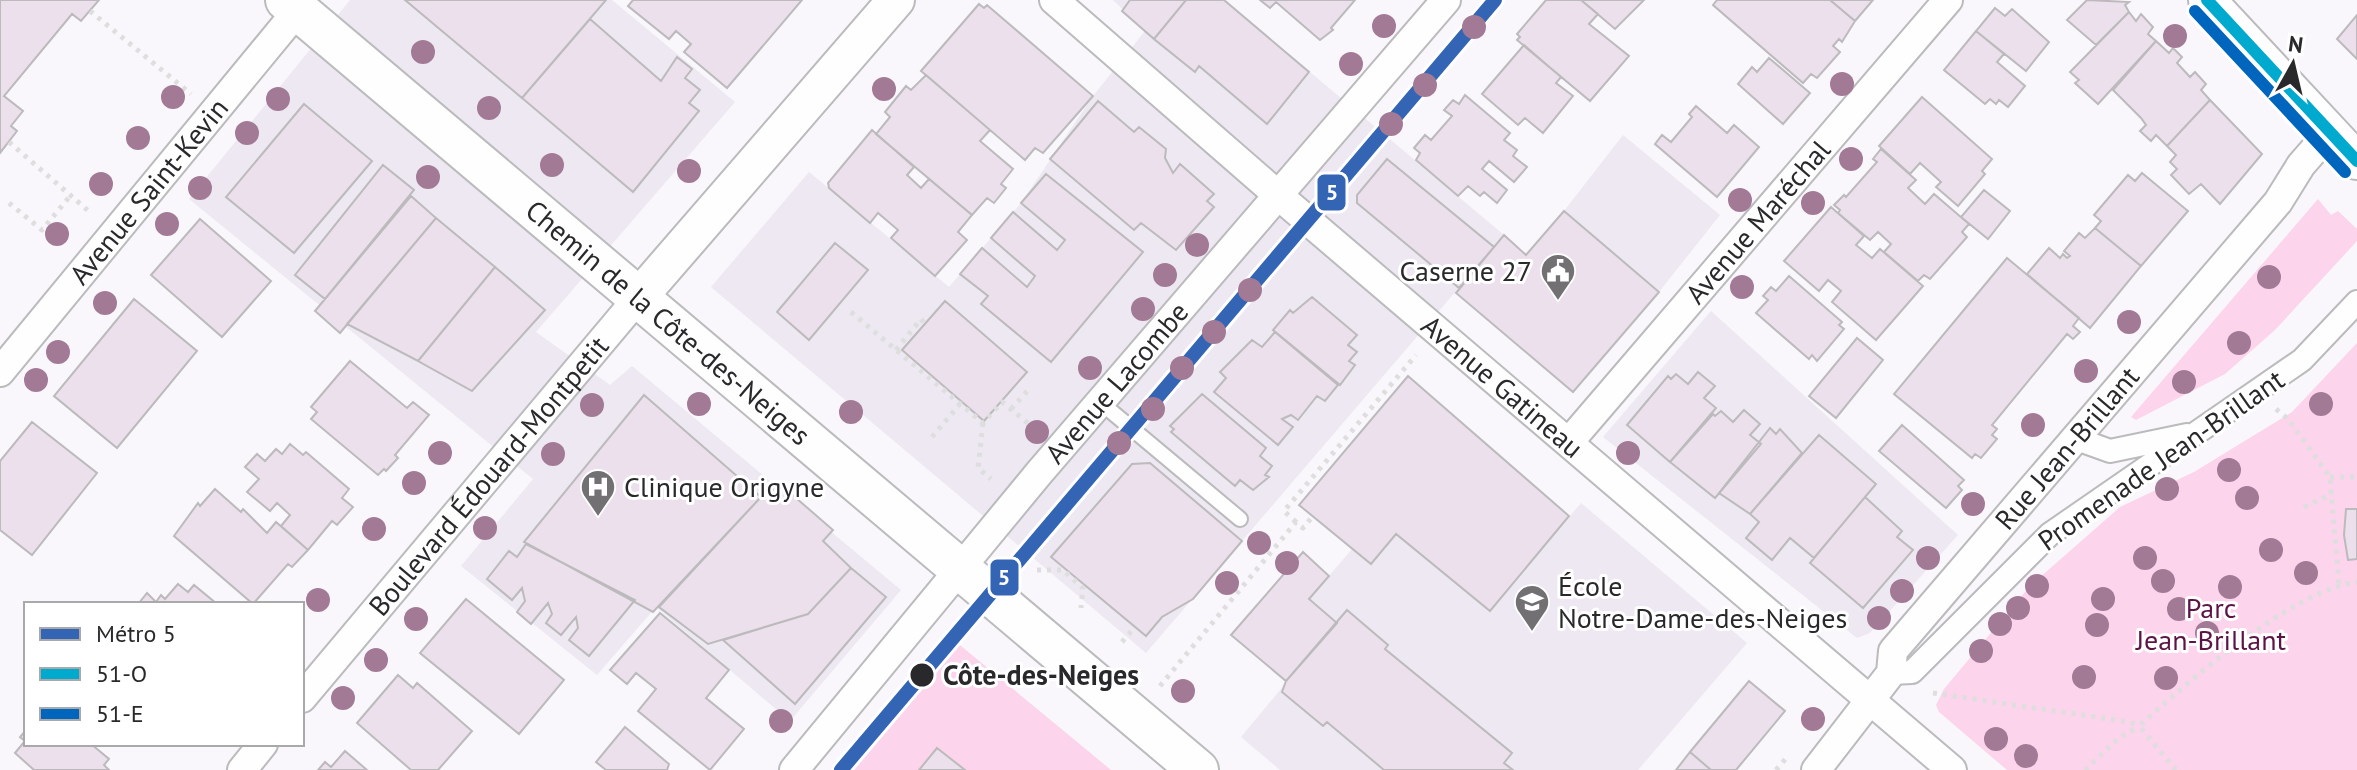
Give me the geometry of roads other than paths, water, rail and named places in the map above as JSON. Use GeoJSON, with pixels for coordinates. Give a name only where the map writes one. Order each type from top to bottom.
{"type":"FeatureCollection","features":[{"type":"Feature","properties":{"kind":"main road","name":"Chemin de la Côte-des-Neiges"},"geometry":{"type":"LineString","coordinates":[[292,5],[1198,770]]}},
{"type":"Feature","properties":{"kind":"street","name":"Boulevard Édouard-Montpetit"},"geometry":{"type":"LineString","coordinates":[[304,696],[638,298],[896,0]]}},
{"type":"Feature","properties":{"kind":"street","name":"Avenue Gatineau"},"geometry":{"type":"LineString","coordinates":[[1054,0],[1952,770]]}},
{"type":"Feature","properties":{"kind":"street","name":"Avenue Lacombe"},"geometry":{"type":"LineString","coordinates":[[794,770],[1100,402],[1446,0]]}},
{"type":"Feature","properties":{"kind":"street","name":"Avenue Maréchal"},"geometry":{"type":"LineString","coordinates":[[1569,442],[1948,0]]}},
{"type":"Feature","properties":{"kind":"street"},"geometry":{"type":"LineString","coordinates":[[2207,0],[2357,161]]}},
{"type":"Feature","properties":{"kind":"street","name":"Avenue Saint-Kevin"},"geometry":{"type":"LineString","coordinates":[[0,372],[292,5]]}},
{"type":"Feature","properties":{"kind":"street","name":"Rue Jean-Brillant"},"geometry":{"type":"LineString","coordinates":[[1816,770],[1891,673],[1893,651],[2278,202],[2301,165],[2329,133]]}},
{"type":"Feature","properties":{"kind":"street","name":"Promenade Jean-Brillant"},"geometry":{"type":"LineString","coordinates":[[1891,673],[1912,672],[2050,534],[2302,360],[2357,302]]}},
{"type":"Feature","properties":{"kind":"street"},"geometry":{"type":"LineString","coordinates":[[2074,438],[2110,451],[2196,433]]}},
{"type":"Feature","properties":{"kind":"street"},"geometry":{"type":"LineString","coordinates":[[242,770],[261,746]]}},
{"type":"Feature","properties":{"kind":"lane"},"geometry":{"type":"LineString","coordinates":[[1100,402],[1240,519]]}},
{"type":"Feature","properties":{"kind":"metro line","name":"5"},"geometry":{"type":"LineString","coordinates":[[841,770],[1495,0]]}},
{"type":"Feature","properties":{"kind":"place","name":"Caserne 27"},"geometry":{"type":"Point","coordinates":[1558,302]}},
{"type":"Feature","properties":{"kind":"place","name":"Clinique Origyne"},"geometry":{"type":"Point","coordinates":[598,518]}},
{"type":"Feature","properties":{"kind":"place","name":"École Notre-Dame-des-Neiges"},"geometry":{"type":"Point","coordinates":[1532,633]}},
{"type":"Feature","properties":{"kind":"place","name":"Côte-des-Neiges"},"geometry":{"type":"Point","coordinates":[922,675]}},
{"type":"Feature","properties":{"kind":"park label","name":"Parc Jean-Brillant"},"geometry":{"type":"Point","coordinates":[2211,624]}}]}
